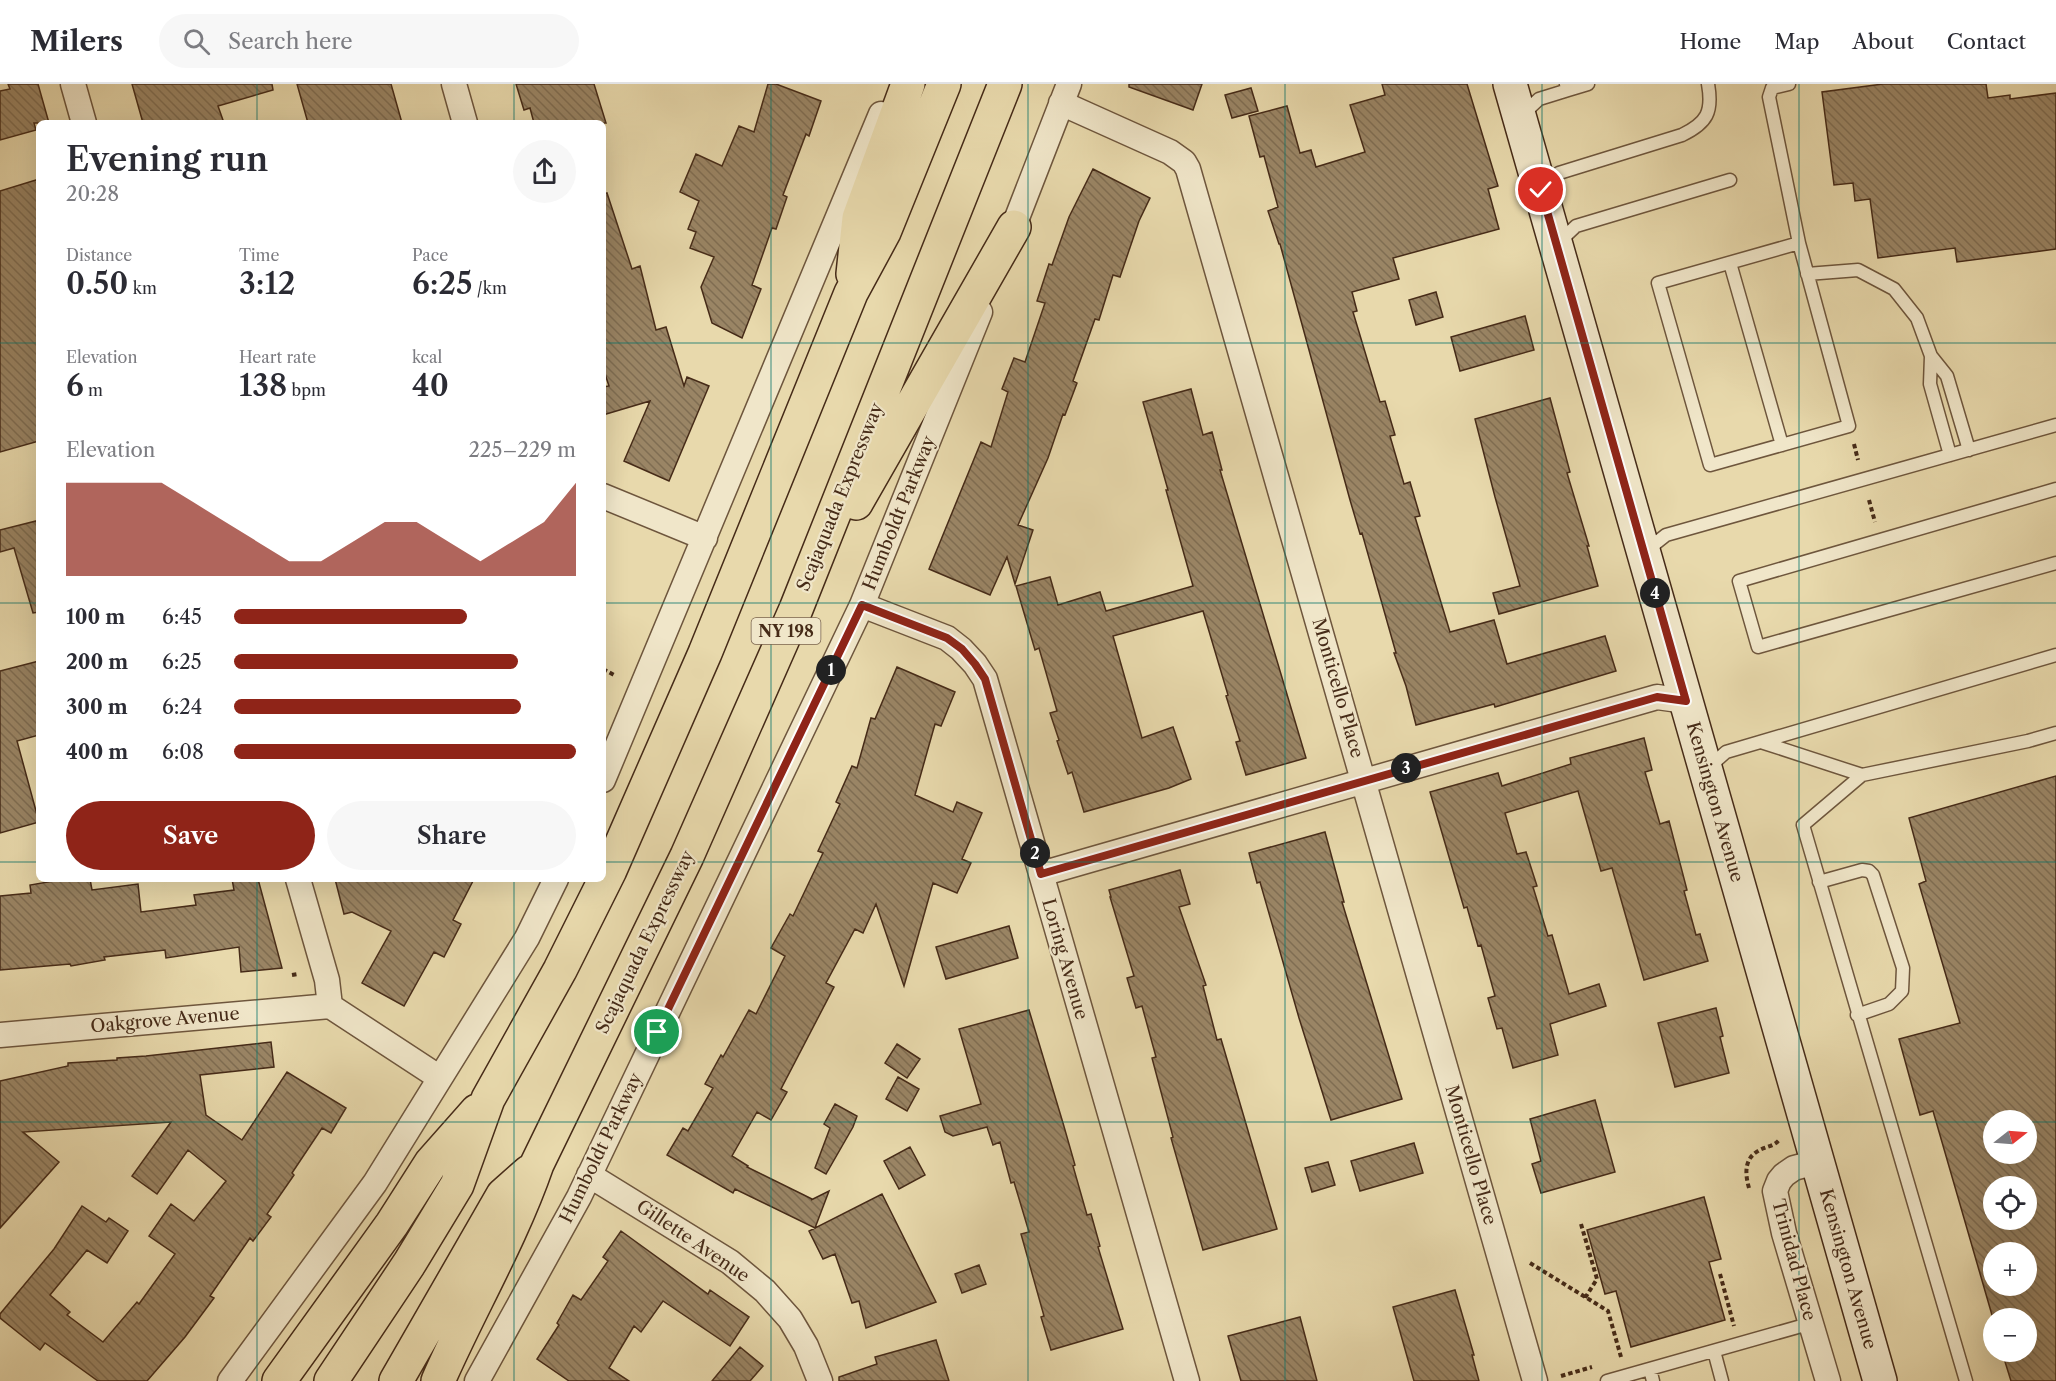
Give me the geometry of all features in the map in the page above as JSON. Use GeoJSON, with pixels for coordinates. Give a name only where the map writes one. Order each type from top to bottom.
{"type":"FeatureCollection","features":[{"type":"Feature","properties":{"kind":"highway"},"geometry":{"type":"LineString","coordinates":[[851,293],[859,218],[908,84]]}},
{"type":"Feature","properties":{"kind":"highway"},"geometry":{"type":"LineString","coordinates":[[606,878],[710,643],[851,293],[884,232],[944,84]]}},
{"type":"Feature","properties":{"kind":"highway","name":"Scajaquada Expressway"},"geometry":{"type":"LineString","coordinates":[[537,1164],[687,856],[796,609],[1005,84]]}},
{"type":"Feature","properties":{"kind":"highway"},"geometry":{"type":"LineString","coordinates":[[796,609],[1014,227]]}},
{"type":"Feature","properties":{"kind":"highway"},"geometry":{"type":"LineString","coordinates":[[332,1381],[409,1264],[457,1185],[488,1099],[524,1036],[604,882]]}},
{"type":"Feature","properties":{"kind":"highway"},"geometry":{"type":"LineString","coordinates":[[279,1381],[380,1240],[431,1163],[488,1099]]}},
{"type":"Feature","properties":{"kind":"highway"},"geometry":{"type":"LineString","coordinates":[[396,1381],[503,1196],[537,1164]]}},
{"type":"Feature","properties":{"kind":"highway"},"geometry":{"type":"LineString","coordinates":[[438,1381],[523,1207],[537,1164]]}},
{"type":"Feature","properties":{"kind":"street"},"geometry":{"type":"LineString","coordinates":[[72,84],[83,120]]}},
{"type":"Feature","properties":{"kind":"street"},"geometry":{"type":"LineString","coordinates":[[454,84],[464,120]]}},
{"type":"Feature","properties":{"kind":"street"},"geometry":{"type":"LineString","coordinates":[[606,773],[893,84]]}},
{"type":"Feature","properties":{"kind":"street","name":"Kensington Avenue"},"geometry":{"type":"LineString","coordinates":[[1510,84],[1880,1381]]}},
{"type":"Feature","properties":{"kind":"street","name":"Humboldt Parkway"},"geometry":{"type":"LineString","coordinates":[[477,1381],[589,1175],[862,605],[1065,94]]}},
{"type":"Feature","properties":{"kind":"street","name":"Monticello Place"},"geometry":{"type":"LineString","coordinates":[[1065,94],[1170,152],[1184,162],[1188,169],[1535,1381]]}},
{"type":"Feature","properties":{"kind":"street"},"geometry":{"type":"LineString","coordinates":[[606,497],[705,538]]}},
{"type":"Feature","properties":{"kind":"street","name":"Loring Avenue"},"geometry":{"type":"LineString","coordinates":[[862,605],[947,638],[962,649],[985,679],[1186,1381]]}},
{"type":"Feature","properties":{"kind":"street"},"geometry":{"type":"LineString","coordinates":[[1041,874],[1657,697],[1686,701]]}},
{"type":"Feature","properties":{"kind":"street"},"geometry":{"type":"LineString","coordinates":[[299,882],[327,980],[330,1006],[440,1078]]}},
{"type":"Feature","properties":{"kind":"street"},"geometry":{"type":"LineString","coordinates":[[230,1381],[375,1183],[527,938],[555,882]]}},
{"type":"Feature","properties":{"kind":"street","name":"Oakgrove Avenue"},"geometry":{"type":"LineString","coordinates":[[0,1035],[330,1006]]}},
{"type":"Feature","properties":{"kind":"street","name":"Trinidad Place"},"geometry":{"type":"LineString","coordinates":[[1817,1162],[1794,1168],[1784,1174],[1775,1191],[1784,1233],[1828,1381]]}},
{"type":"Feature","properties":{"kind":"street","name":"Gillette Avenue"},"geometry":{"type":"LineString","coordinates":[[589,1175],[730,1262],[765,1291],[790,1319],[806,1346],[820,1381]]}},
{"type":"Feature","properties":{"kind":"lane"},"geometry":{"type":"LineString","coordinates":[[1520,117],[1539,99],[1567,87],[1588,84]]}},
{"type":"Feature","properties":{"kind":"lane"},"geometry":{"type":"LineString","coordinates":[[1541,190],[1559,173],[1698,128],[1707,115],[1711,102],[1708,84]]}},
{"type":"Feature","properties":{"kind":"lane"},"geometry":{"type":"LineString","coordinates":[[1789,84],[1772,88],[1769,97],[1799,243],[1849,426],[1710,465],[1658,283],[1799,243]]}},
{"type":"Feature","properties":{"kind":"lane"},"geometry":{"type":"LineString","coordinates":[[1556,245],[1576,226],[1730,180]]}},
{"type":"Feature","properties":{"kind":"lane"},"geometry":{"type":"LineString","coordinates":[[1730,263],[1782,445]]}},
{"type":"Feature","properties":{"kind":"lane"},"geometry":{"type":"LineString","coordinates":[[1807,274],[1858,270],[1894,289],[1917,318],[1931,356],[1947,376],[1969,450]]}},
{"type":"Feature","properties":{"kind":"lane"},"geometry":{"type":"LineString","coordinates":[[1931,356],[1930,384],[1950,455]]}},
{"type":"Feature","properties":{"kind":"lane"},"geometry":{"type":"LineString","coordinates":[[1644,553],[1666,535],[2056,425]]}},
{"type":"Feature","properties":{"kind":"lane"},"geometry":{"type":"LineString","coordinates":[[2056,489],[1739,581],[1758,647],[2056,563]]}},
{"type":"Feature","properties":{"kind":"lane"},"geometry":{"type":"LineString","coordinates":[[1706,770],[1726,752],[2056,655]]}},
{"type":"Feature","properties":{"kind":"lane"},"geometry":{"type":"LineString","coordinates":[[1966,1381],[1803,825],[1862,775],[2028,741],[2056,733]]}},
{"type":"Feature","properties":{"kind":"lane"},"geometry":{"type":"LineString","coordinates":[[1761,742],[1862,775]]}},
{"type":"Feature","properties":{"kind":"lane"},"geometry":{"type":"LineString","coordinates":[[1819,882],[1862,870],[1869,871],[1873,875],[1903,968],[1902,991],[1889,1004],[1857,1015]]}},
{"type":"Feature","properties":{"kind":"lane"},"geometry":{"type":"LineString","coordinates":[[1607,1381],[1652,1375],[1713,1351],[1812,1323]]}},
{"type":"Feature","properties":{"kind":"lane"},"geometry":{"type":"LineString","coordinates":[[1713,1351],[1722,1381]]}},
{"type":"Feature","properties":{"kind":"path"},"geometry":{"type":"LineString","coordinates":[[1853,443],[1859,464]]}},
{"type":"Feature","properties":{"kind":"path"},"geometry":{"type":"LineString","coordinates":[[1869,500],[1875,522]]}},
{"type":"Feature","properties":{"kind":"path"},"geometry":{"type":"LineString","coordinates":[[606,671],[614,675]]}},
{"type":"Feature","properties":{"kind":"path"},"geometry":{"type":"LineString","coordinates":[[292,975],[298,974]]}},
{"type":"Feature","properties":{"kind":"path"},"geometry":{"type":"LineString","coordinates":[[1581,1224],[1597,1279],[1585,1298]]}},
{"type":"Feature","properties":{"kind":"path"},"geometry":{"type":"LineString","coordinates":[[1530,1263],[1608,1311],[1623,1362]]}},
{"type":"Feature","properties":{"kind":"path"},"geometry":{"type":"LineString","coordinates":[[1720,1274],[1735,1331]]}},
{"type":"Feature","properties":{"kind":"building"},"geometry":{"type":"Polygon","coordinates":[[[8,84],[38,84],[48,120],[36,120],[34,123],[36,130],[0,140],[0,91],[10,89],[8,84]]]}},
{"type":"Feature","properties":{"kind":"building"},"geometry":{"type":"Polygon","coordinates":[[[132,84],[272,84],[273,90],[218,106],[223,120],[142,120],[132,84]]]}},
{"type":"Feature","properties":{"kind":"building"},"geometry":{"type":"Polygon","coordinates":[[[297,84],[391,84],[401,120],[307,120],[297,84]]]}},
{"type":"Feature","properties":{"kind":"building"},"geometry":{"type":"Polygon","coordinates":[[[516,84],[594,84],[605,120],[533,120],[530,108],[524,110],[516,84]]]}},
{"type":"Feature","properties":{"kind":"building"},"geometry":{"type":"Polygon","coordinates":[[[768,84],[776,84],[821,101],[809,136],[806,134],[783,195],[787,197],[776,229],[772,228],[752,285],[761,289],[742,338],[712,323],[701,287],[714,257],[690,248],[696,232],[688,229],[699,201],[680,192],[696,154],[722,166],[739,126],[754,132],[768,84]]]}},
{"type":"Feature","properties":{"kind":"building"},"geometry":{"type":"Polygon","coordinates":[[[1129,84],[1202,84],[1193,110],[1129,87],[1129,84]]]}},
{"type":"Feature","properties":{"kind":"building"},"geometry":{"type":"Polygon","coordinates":[[[1382,84],[1467,84],[1498,186],[1488,189],[1499,229],[1393,258],[1399,279],[1352,292],[1357,311],[1353,312],[1380,402],[1385,401],[1395,435],[1390,436],[1404,484],[1410,482],[1420,516],[1415,517],[1450,632],[1494,620],[1507,664],[1605,636],[1616,671],[1495,707],[1494,704],[1416,725],[1362,533],[1360,534],[1350,500],[1280,244],[1268,211],[1278,207],[1264,156],[1260,157],[1249,116],[1287,106],[1300,153],[1311,150],[1316,167],[1365,152],[1350,105],[1385,95],[1382,84]]]}},
{"type":"Feature","properties":{"kind":"building"},"geometry":{"type":"Polygon","coordinates":[[[1883,84],[1986,84],[1988,98],[2010,95],[2010,99],[2056,93],[2056,249],[1957,262],[1955,248],[1878,258],[1870,199],[1855,201],[1853,183],[1834,185],[1822,92],[1883,84]]]}},
{"type":"Feature","properties":{"kind":"building"},"geometry":{"type":"Polygon","coordinates":[[[1251,88],[1258,111],[1232,118],[1225,95],[1251,88]]]}},
{"type":"Feature","properties":{"kind":"building"},"geometry":{"type":"Polygon","coordinates":[[[1093,169],[1150,198],[1139,221],[1120,277],[1113,275],[1099,320],[1095,319],[1073,381],[1077,383],[1065,415],[1063,414],[1048,458],[1018,525],[1033,530],[1015,584],[1007,557],[990,595],[929,569],[981,442],[991,447],[1008,392],[1002,389],[1014,358],[1025,362],[1045,303],[1037,301],[1049,264],[1052,265],[1069,217],[1093,169]]]}},
{"type":"Feature","properties":{"kind":"building"},"geometry":{"type":"Polygon","coordinates":[[[36,180],[36,442],[0,452],[0,191],[36,180]]]}},
{"type":"Feature","properties":{"kind":"building"},"geometry":{"type":"Polygon","coordinates":[[[606,193],[632,269],[640,266],[656,330],[666,327],[684,386],[687,377],[709,386],[669,481],[624,461],[650,401],[606,414],[606,386],[609,386],[606,377],[606,193]]]}},
{"type":"Feature","properties":{"kind":"building"},"geometry":{"type":"Polygon","coordinates":[[[1436,292],[1443,317],[1416,325],[1409,300],[1436,292]]]}},
{"type":"Feature","properties":{"kind":"building"},"geometry":{"type":"Polygon","coordinates":[[[1525,316],[1534,350],[1460,371],[1451,337],[1525,316]]]}},
{"type":"Feature","properties":{"kind":"building"},"geometry":{"type":"Polygon","coordinates":[[[1191,389],[1203,435],[1212,432],[1222,470],[1220,470],[1306,758],[1246,775],[1236,742],[1240,741],[1226,696],[1228,695],[1203,611],[1113,636],[1142,738],[1173,727],[1191,779],[1169,788],[1084,812],[1072,772],[1068,774],[1057,741],[1059,740],[1050,713],[1057,711],[1039,648],[1035,650],[1016,586],[1050,577],[1058,605],[1100,592],[1106,611],[1193,586],[1143,402],[1191,389]]]}},
{"type":"Feature","properties":{"kind":"building"},"geometry":{"type":"Polygon","coordinates":[[[1550,398],[1570,472],[1567,473],[1589,546],[1587,546],[1598,586],[1499,614],[1493,593],[1520,586],[1475,419],[1550,398]]]}},
{"type":"Feature","properties":{"kind":"building"},"geometry":{"type":"Polygon","coordinates":[[[36,521],[36,612],[33,613],[14,548],[0,552],[0,530],[36,521]]]}},
{"type":"Feature","properties":{"kind":"building"},"geometry":{"type":"Polygon","coordinates":[[[36,662],[36,736],[17,741],[36,811],[36,823],[0,833],[0,671],[36,662]]]}},
{"type":"Feature","properties":{"kind":"building"},"geometry":{"type":"Polygon","coordinates":[[[897,667],[955,692],[941,726],[935,724],[915,795],[953,812],[957,802],[982,813],[962,859],[971,863],[957,893],[933,883],[904,986],[876,904],[863,933],[855,929],[826,983],[834,987],[781,1089],[787,1092],[771,1120],[757,1112],[732,1156],[747,1167],[811,1200],[829,1191],[815,1228],[735,1189],[733,1193],[667,1155],[683,1128],[688,1131],[713,1088],[705,1084],[721,1055],[723,1057],[749,1010],[756,1014],[785,956],[771,948],[790,914],[793,916],[823,853],[818,851],[840,804],[836,802],[852,766],[857,768],[871,718],[875,719],[897,667]]]}},
{"type":"Feature","properties":{"kind":"building"},"geometry":{"type":"Polygon","coordinates":[[[1644,738],[1652,770],[1645,772],[1660,824],[1669,821],[1696,935],[1700,934],[1708,961],[1644,980],[1612,868],[1601,871],[1578,791],[1505,813],[1517,854],[1526,852],[1537,886],[1533,887],[1548,936],[1552,935],[1569,994],[1599,984],[1606,1006],[1550,1024],[1558,1055],[1513,1068],[1502,1028],[1497,1029],[1488,998],[1495,996],[1481,945],[1478,946],[1467,907],[1464,908],[1430,792],[1498,773],[1502,786],[1571,764],[1570,758],[1644,738]]]}},
{"type":"Feature","properties":{"kind":"building"},"geometry":{"type":"Polygon","coordinates":[[[2056,776],[2056,1381],[2011,1381],[2005,1362],[2037,1362],[2037,1308],[1990,1308],[1986,1296],[2037,1296],[2037,1242],[1983,1242],[1983,1284],[1933,1111],[1920,1115],[1899,1039],[1960,1023],[1919,884],[1926,881],[1909,818],[2056,776]]]}},
{"type":"Feature","properties":{"kind":"building"},"geometry":{"type":"Polygon","coordinates":[[[1325,832],[1344,902],[1342,902],[1402,1099],[1331,1120],[1260,882],[1257,883],[1249,853],[1325,832]]]}},
{"type":"Feature","properties":{"kind":"building"},"geometry":{"type":"Polygon","coordinates":[[[1180,870],[1190,904],[1179,907],[1206,985],[1203,986],[1217,1040],[1221,1039],[1277,1229],[1203,1250],[1171,1138],[1173,1137],[1152,1058],[1156,1057],[1142,1006],[1136,1008],[1127,978],[1134,976],[1109,890],[1180,870]]]}},
{"type":"Feature","properties":{"kind":"building"},"geometry":{"type":"Polygon","coordinates":[[[48,882],[91,882],[92,890],[138,884],[141,912],[196,905],[194,895],[234,890],[233,882],[259,882],[282,968],[241,972],[239,947],[166,958],[165,950],[104,957],[105,960],[71,966],[70,964],[0,970],[0,896],[31,893],[30,885],[48,882]]]}},
{"type":"Feature","properties":{"kind":"building"},"geometry":{"type":"Polygon","coordinates":[[[336,882],[472,882],[453,920],[461,924],[444,957],[434,952],[404,1006],[362,983],[391,931],[352,912],[344,914],[336,882]]]}},
{"type":"Feature","properties":{"kind":"building"},"geometry":{"type":"Polygon","coordinates":[[[1009,926],[1018,958],[946,979],[936,947],[1009,926]]]}},
{"type":"Feature","properties":{"kind":"building"},"geometry":{"type":"Polygon","coordinates":[[[1716,1008],[1729,1073],[1675,1087],[1658,1023],[1716,1008]]]}},
{"type":"Feature","properties":{"kind":"building"},"geometry":{"type":"Polygon","coordinates":[[[1029,1010],[1075,1165],[1073,1166],[1087,1215],[1091,1214],[1100,1246],[1098,1247],[1123,1329],[1051,1350],[1021,1234],[1029,1232],[1014,1182],[1011,1183],[1000,1142],[993,1145],[987,1127],[953,1136],[945,1132],[940,1116],[981,1104],[959,1029],[1029,1010]]]}},
{"type":"Feature","properties":{"kind":"building"},"geometry":{"type":"Polygon","coordinates":[[[271,1042],[274,1067],[200,1075],[206,1115],[242,1140],[287,1072],[346,1108],[331,1133],[322,1128],[267,1214],[271,1217],[253,1241],[250,1238],[210,1296],[214,1298],[185,1337],[147,1381],[98,1381],[45,1343],[40,1350],[0,1318],[0,1314],[54,1249],[82,1206],[106,1222],[109,1218],[128,1231],[107,1263],[87,1250],[50,1295],[70,1312],[67,1315],[103,1342],[137,1302],[139,1304],[175,1254],[149,1236],[171,1204],[194,1221],[226,1181],[188,1150],[157,1194],[132,1176],[171,1122],[23,1132],[59,1162],[0,1228],[0,1081],[68,1066],[68,1063],[117,1060],[117,1058],[271,1042]]]}},
{"type":"Feature","properties":{"kind":"building"},"geometry":{"type":"Polygon","coordinates":[[[897,1044],[920,1059],[907,1078],[885,1063],[897,1044]]]}},
{"type":"Feature","properties":{"kind":"building"},"geometry":{"type":"Polygon","coordinates":[[[898,1077],[919,1089],[907,1111],[886,1099],[898,1077]]]}},
{"type":"Feature","properties":{"kind":"building"},"geometry":{"type":"Polygon","coordinates":[[[1595,1100],[1615,1172],[1541,1193],[1532,1164],[1541,1161],[1530,1119],[1595,1100]]]}},
{"type":"Feature","properties":{"kind":"building"},"geometry":{"type":"Polygon","coordinates":[[[835,1104],[857,1116],[826,1174],[815,1168],[830,1128],[824,1124],[835,1104]]]}},
{"type":"Feature","properties":{"kind":"building"},"geometry":{"type":"Polygon","coordinates":[[[1414,1143],[1423,1173],[1360,1191],[1351,1161],[1414,1143]]]}},
{"type":"Feature","properties":{"kind":"building"},"geometry":{"type":"Polygon","coordinates":[[[910,1147],[925,1175],[899,1189],[884,1161],[910,1147]]]}},
{"type":"Feature","properties":{"kind":"building"},"geometry":{"type":"Polygon","coordinates":[[[1328,1162],[1335,1185],[1312,1192],[1305,1168],[1328,1162]]]}},
{"type":"Feature","properties":{"kind":"building"},"geometry":{"type":"Polygon","coordinates":[[[882,1194],[936,1302],[866,1328],[859,1301],[852,1303],[835,1254],[823,1259],[809,1231],[882,1194]]]}},
{"type":"Feature","properties":{"kind":"building"},"geometry":{"type":"Polygon","coordinates":[[[1704,1197],[1721,1259],[1709,1262],[1725,1320],[1631,1347],[1616,1291],[1605,1294],[1587,1230],[1704,1197]]]}},
{"type":"Feature","properties":{"kind":"building"},"geometry":{"type":"Polygon","coordinates":[[[621,1231],[708,1294],[710,1290],[749,1317],[730,1346],[663,1301],[641,1332],[634,1326],[609,1368],[629,1381],[569,1381],[537,1359],[559,1325],[557,1323],[573,1295],[581,1300],[608,1261],[603,1257],[621,1231]]]}},
{"type":"Feature","properties":{"kind":"building"},"geometry":{"type":"Polygon","coordinates":[[[979,1265],[986,1284],[962,1293],[955,1274],[979,1265]]]}},
{"type":"Feature","properties":{"kind":"building"},"geometry":{"type":"Polygon","coordinates":[[[1455,1290],[1479,1381],[1414,1381],[1393,1307],[1455,1290]]]}},
{"type":"Feature","properties":{"kind":"building"},"geometry":{"type":"Polygon","coordinates":[[[1300,1317],[1317,1381],[1241,1381],[1228,1336],[1300,1317]]]}},
{"type":"Feature","properties":{"kind":"building"},"geometry":{"type":"Polygon","coordinates":[[[936,1340],[949,1381],[839,1381],[839,1377],[877,1364],[875,1357],[936,1340]]]}},
{"type":"Feature","properties":{"kind":"building"},"geometry":{"type":"Polygon","coordinates":[[[740,1347],[763,1366],[750,1381],[712,1381],[740,1347]]]}},
{"type":"Feature","properties":{"kind":"route"},"geometry":{"type":"LineString","coordinates":[[657,1032],[862,605],[947,638],[962,649],[985,679],[1041,874],[1657,697],[1686,701],[1541,190]]}}]}
